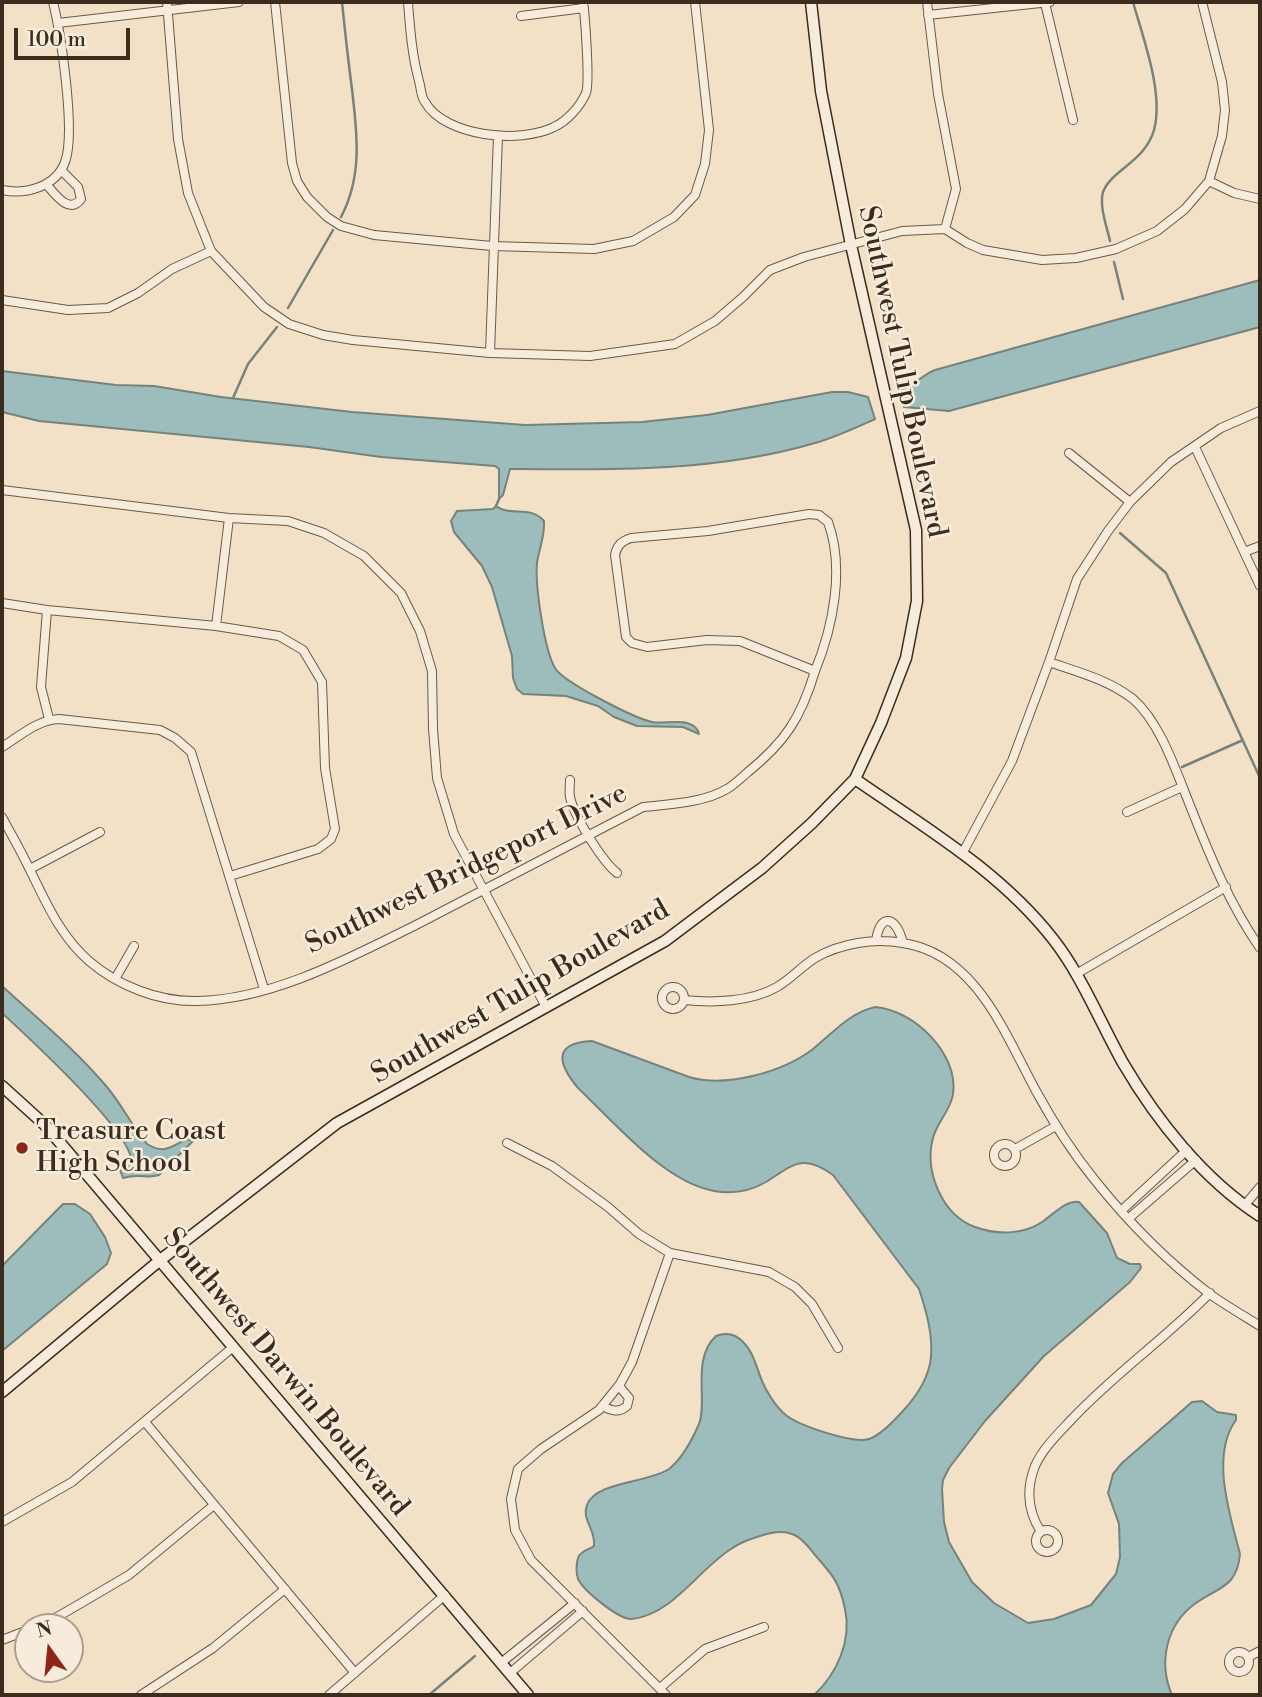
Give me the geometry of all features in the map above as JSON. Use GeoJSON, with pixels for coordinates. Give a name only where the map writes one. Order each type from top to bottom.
{"type":"FeatureCollection","features":[{"type":"Feature","properties":{"kind":"street"},"geometry":{"type":"LineString","coordinates":[[2,190],[24,192],[46,184],[61,170],[65,162],[69,144],[63,55],[53,2]]}},
{"type":"Feature","properties":{"kind":"street"},"geometry":{"type":"LineString","coordinates":[[58,23],[167,5],[239,2]]}},
{"type":"Feature","properties":{"kind":"street"},"geometry":{"type":"LineString","coordinates":[[275,2],[292,163],[297,181],[316,207],[341,226],[374,235],[492,246],[594,249],[633,240],[674,217],[695,195],[705,164],[709,130],[695,2]]}},
{"type":"Feature","properties":{"kind":"street"},"geometry":{"type":"LineString","coordinates":[[408,2],[412,52],[424,102],[442,120],[470,132],[498,136],[553,128],[577,110],[587,90],[584,5],[521,16]]}},
{"type":"Feature","properties":{"kind":"street","name":"Southwest Tulip Boulevard"},"geometry":{"type":"LineString","coordinates":[[2,1392],[159,1261],[337,1123],[665,941],[762,868],[855,779],[881,723],[906,658],[917,601],[916,530],[851,244],[821,91],[811,2]]}},
{"type":"Feature","properties":{"kind":"street"},"geometry":{"type":"LineString","coordinates":[[927,2],[938,94],[956,189],[946,229]]}},
{"type":"Feature","properties":{"kind":"street"},"geometry":{"type":"LineString","coordinates":[[928,15],[1048,2],[1073,120]]}},
{"type":"Feature","properties":{"kind":"street"},"geometry":{"type":"LineString","coordinates":[[167,5],[178,139],[188,193],[211,251],[264,307],[289,324],[323,335],[353,340],[490,353],[590,356],[675,344],[715,321],[770,270],[804,257],[902,231],[946,229],[983,250],[1042,260],[1076,258],[1116,249],[1157,231],[1185,209],[1209,181],[1223,136],[1225,97],[1202,2]]}},
{"type":"Feature","properties":{"kind":"street"},"geometry":{"type":"LineString","coordinates":[[490,353],[498,136]]}},
{"type":"Feature","properties":{"kind":"street"},"geometry":{"type":"LineString","coordinates":[[46,184],[65,203],[73,206],[76,204],[80,199],[78,187],[61,170]]}},
{"type":"Feature","properties":{"kind":"street"},"geometry":{"type":"LineString","coordinates":[[1209,181],[1260,199]]}},
{"type":"Feature","properties":{"kind":"street"},"geometry":{"type":"LineString","coordinates":[[2,300],[68,310],[108,308],[138,293],[172,269],[211,251]]}},
{"type":"Feature","properties":{"kind":"street"},"geometry":{"type":"LineString","coordinates":[[962,854],[1012,761],[1077,579],[1108,531],[1130,502],[1171,462],[1221,428],[1260,411]]}},
{"type":"Feature","properties":{"kind":"street"},"geometry":{"type":"LineString","coordinates":[[1195,447],[1260,586]]}},
{"type":"Feature","properties":{"kind":"street"},"geometry":{"type":"LineString","coordinates":[[1069,453],[1130,502]]}},
{"type":"Feature","properties":{"kind":"street"},"geometry":{"type":"LineString","coordinates":[[2,490],[229,518],[288,521],[324,533],[364,556],[401,593],[420,631],[432,671],[437,778],[454,834],[546,1007]]}},
{"type":"Feature","properties":{"kind":"street","name":"Southwest Bridgeport Drive"},"geometry":{"type":"LineString","coordinates":[[2,817],[53,918],[70,942],[90,962],[115,979],[159,997],[194,1002],[230,998],[264,989],[354,956],[643,807],[693,801],[727,790],[762,761],[791,729],[807,699],[828,630],[835,582],[828,522],[822,517],[809,514],[709,531],[631,538],[619,545],[615,555],[625,632],[632,643],[647,647],[707,640],[740,640],[815,671]]}},
{"type":"Feature","properties":{"kind":"street"},"geometry":{"type":"LineString","coordinates":[[216,626],[229,518]]}},
{"type":"Feature","properties":{"kind":"street"},"geometry":{"type":"LineString","coordinates":[[1244,552],[1260,546]]}},
{"type":"Feature","properties":{"kind":"street"},"geometry":{"type":"LineString","coordinates":[[2,603],[47,610],[216,626],[279,636],[303,650],[322,682],[325,768],[335,829],[331,839],[318,849],[230,876]]}},
{"type":"Feature","properties":{"kind":"street"},"geometry":{"type":"LineString","coordinates":[[47,610],[41,687],[49,719]]}},
{"type":"Feature","properties":{"kind":"street"},"geometry":{"type":"LineString","coordinates":[[1049,662],[1098,679],[1133,700],[1152,722],[1226,887],[1260,948]]}},
{"type":"Feature","properties":{"kind":"street"},"geometry":{"type":"LineString","coordinates":[[2,747],[49,719],[103,722],[160,730],[175,738],[191,752],[264,989]]}},
{"type":"Feature","properties":{"kind":"street"},"geometry":{"type":"LineString","coordinates":[[855,779],[998,880],[1035,918],[1076,974],[1123,1063],[1151,1108],[1196,1160],[1244,1206],[1260,1216]]}},
{"type":"Feature","properties":{"kind":"street"},"geometry":{"type":"LineString","coordinates":[[570,780],[570,797],[588,835],[605,864],[617,873]]}},
{"type":"Feature","properties":{"kind":"street"},"geometry":{"type":"LineString","coordinates":[[1128,812],[1182,787]]}},
{"type":"Feature","properties":{"kind":"street"},"geometry":{"type":"LineString","coordinates":[[30,869],[100,832]]}},
{"type":"Feature","properties":{"kind":"street"},"geometry":{"type":"LineString","coordinates":[[1076,974],[1226,887]]}},
{"type":"Feature","properties":{"kind":"street"},"geometry":{"type":"LineString","coordinates":[[876,941],[877,929],[889,921],[899,928],[903,943]]}},
{"type":"Feature","properties":{"kind":"street"},"geometry":{"type":"LineString","coordinates":[[684,1000],[753,997],[777,987],[814,958],[831,950],[876,941],[903,943],[941,956],[960,970],[979,992],[1001,1025],[1056,1126],[1121,1211],[1145,1237],[1210,1293],[1260,1326]]}},
{"type":"Feature","properties":{"kind":"street"},"geometry":{"type":"LineString","coordinates":[[115,979],[134,946]]}},
{"type":"Feature","properties":{"kind":"street","name":"Southwest Darwin Boulevard"},"geometry":{"type":"LineString","coordinates":[[2,1086],[45,1125],[528,1695]]}},
{"type":"Feature","properties":{"kind":"street"},"geometry":{"type":"LineString","coordinates":[[1015,1149],[1056,1126]]}},
{"type":"Feature","properties":{"kind":"street"},"geometry":{"type":"LineString","coordinates":[[507,1143],[552,1166],[608,1207],[639,1234],[670,1252],[769,1272],[795,1287],[812,1304],[838,1348]]}},
{"type":"Feature","properties":{"kind":"street"},"geometry":{"type":"LineString","coordinates":[[1121,1211],[1187,1150]]}},
{"type":"Feature","properties":{"kind":"street"},"geometry":{"type":"LineString","coordinates":[[1128,1219],[1196,1160]]}},
{"type":"Feature","properties":{"kind":"street"},"geometry":{"type":"LineString","coordinates":[[1244,1206],[1260,1187]]}},
{"type":"Feature","properties":{"kind":"street"},"geometry":{"type":"LineString","coordinates":[[670,1252],[632,1362],[619,1386],[587,1419],[541,1449],[518,1469],[511,1499],[515,1530],[531,1560],[663,1692],[705,1649],[764,1627]]}},
{"type":"Feature","properties":{"kind":"street"},"geometry":{"type":"LineString","coordinates":[[1041,1532],[1032,1517],[1029,1490],[1042,1452],[1085,1406],[1210,1293]]}},
{"type":"Feature","properties":{"kind":"street"},"geometry":{"type":"LineString","coordinates":[[2,1522],[72,1482],[232,1348]]}},
{"type":"Feature","properties":{"kind":"street"},"geometry":{"type":"LineString","coordinates":[[602,1406],[619,1411],[627,1406],[629,1398],[619,1386]]}},
{"type":"Feature","properties":{"kind":"street"},"geometry":{"type":"LineString","coordinates":[[145,1422],[355,1673]]}},
{"type":"Feature","properties":{"kind":"street"},"geometry":{"type":"LineString","coordinates":[[64,1613],[129,1575],[214,1506]]}},
{"type":"Feature","properties":{"kind":"street"},"geometry":{"type":"LineString","coordinates":[[141,1695],[212,1647],[285,1589]]}},
{"type":"Feature","properties":{"kind":"street"},"geometry":{"type":"LineString","coordinates":[[329,1695],[445,1595]]}},
{"type":"Feature","properties":{"kind":"street"},"geometry":{"type":"LineString","coordinates":[[502,1663],[575,1603]]}},
{"type":"Feature","properties":{"kind":"street"},"geometry":{"type":"LineString","coordinates":[[510,1673],[583,1611]]}},
{"type":"Feature","properties":{"kind":"street"},"geometry":{"type":"LineString","coordinates":[[544,1629],[551,1637]]}},
{"type":"Feature","properties":{"kind":"street"},"geometry":{"type":"LineString","coordinates":[[1248,1657],[1260,1651]]}},
{"type":"Feature","properties":{"kind":"water"},"geometry":{"type":"Polygon","coordinates":[[[1260,280],[1260,327],[949,411],[904,407],[901,390],[935,370],[1260,280]]]}},
{"type":"Feature","properties":{"kind":"water"},"geometry":{"type":"Polygon","coordinates":[[[2,371],[116,385],[154,386],[221,397],[352,412],[525,425],[642,422],[707,415],[832,392],[848,392],[868,397],[875,419],[815,443],[740,459],[625,469],[510,469],[503,495],[499,499],[499,469],[495,466],[381,457],[309,447],[39,421],[2,412],[2,371]]]}},
{"type":"Feature","properties":{"kind":"water"},"geometry":{"type":"Polygon","coordinates":[[[496,506],[508,511],[533,513],[544,521],[537,563],[537,586],[544,632],[555,668],[584,690],[630,714],[652,722],[686,723],[696,728],[699,734],[683,727],[637,726],[614,717],[598,706],[566,696],[523,694],[517,689],[513,678],[512,656],[492,587],[482,566],[454,532],[451,521],[457,511],[493,509],[496,506]]]}},
{"type":"Feature","properties":{"kind":"water"},"geometry":{"type":"Polygon","coordinates":[[[2,986],[95,1073],[147,1144],[162,1149],[186,1139],[193,1141],[159,1175],[123,1178],[120,1170],[131,1158],[125,1144],[95,1105],[2,1013],[2,986]]]}},
{"type":"Feature","properties":{"kind":"water"},"geometry":{"type":"Polygon","coordinates":[[[875,1007],[890,1010],[918,1025],[931,1037],[949,1064],[953,1094],[933,1138],[931,1164],[938,1190],[953,1213],[975,1227],[1010,1232],[1035,1226],[1064,1206],[1079,1202],[1107,1233],[1117,1258],[1130,1264],[1140,1264],[1141,1268],[1130,1282],[1044,1356],[985,1421],[949,1468],[942,1489],[944,1522],[949,1542],[972,1582],[994,1603],[1028,1623],[1054,1619],[1091,1605],[1116,1574],[1120,1557],[1119,1524],[1108,1493],[1113,1474],[1192,1402],[1202,1401],[1217,1412],[1236,1415],[1224,1450],[1223,1467],[1227,1504],[1240,1554],[1238,1565],[1231,1580],[1196,1603],[1178,1622],[1172,1633],[1166,1670],[1172,1695],[814,1695],[830,1677],[841,1656],[847,1621],[841,1592],[831,1574],[805,1543],[788,1533],[767,1534],[738,1545],[719,1558],[672,1600],[646,1616],[632,1619],[619,1615],[602,1604],[578,1579],[576,1568],[579,1555],[594,1546],[586,1515],[587,1505],[592,1497],[612,1487],[669,1469],[679,1460],[690,1442],[701,1415],[704,1356],[708,1345],[716,1336],[731,1335],[744,1343],[769,1394],[787,1416],[827,1433],[861,1440],[869,1439],[882,1431],[912,1400],[928,1372],[931,1340],[919,1289],[833,1175],[813,1164],[805,1163],[790,1167],[760,1185],[740,1191],[714,1191],[695,1185],[677,1176],[641,1149],[578,1088],[563,1063],[565,1050],[579,1043],[592,1041],[689,1077],[704,1080],[737,1079],[786,1065],[813,1049],[849,1019],[875,1007]]]}},
{"type":"Feature","properties":{"kind":"water"},"geometry":{"type":"Polygon","coordinates":[[[63,1204],[75,1204],[90,1214],[105,1237],[111,1253],[107,1264],[2,1351],[2,1266],[63,1204]]]}},
{"type":"Feature","properties":{"kind":"waterway"},"geometry":{"type":"LineString","coordinates":[[341,217],[353,185],[357,154],[342,2]]}},
{"type":"Feature","properties":{"kind":"waterway"},"geometry":{"type":"LineString","coordinates":[[1110,241],[1103,210],[1103,192],[1107,184],[1136,158],[1150,141],[1156,115],[1151,66],[1133,2]]}},
{"type":"Feature","properties":{"kind":"waterway"},"geometry":{"type":"LineString","coordinates":[[288,308],[333,230]]}},
{"type":"Feature","properties":{"kind":"waterway"},"geometry":{"type":"LineString","coordinates":[[1114,262],[1123,299]]}},
{"type":"Feature","properties":{"kind":"waterway"},"geometry":{"type":"LineString","coordinates":[[233,398],[248,364],[277,327]]}},
{"type":"Feature","properties":{"kind":"waterway"},"geometry":{"type":"LineString","coordinates":[[496,506],[499,499]]}},
{"type":"Feature","properties":{"kind":"waterway"},"geometry":{"type":"LineString","coordinates":[[1120,533],[1166,573],[1260,778]]}},
{"type":"Feature","properties":{"kind":"waterway"},"geometry":{"type":"LineString","coordinates":[[1182,767],[1243,740]]}},
{"type":"Feature","properties":{"kind":"waterway"},"geometry":{"type":"LineString","coordinates":[[429,1695],[475,1656]]}},
{"type":"Feature","properties":{"kind":"place","name":"Treasure Coast High School"},"geometry":{"type":"Point","coordinates":[22,1148]}}]}
